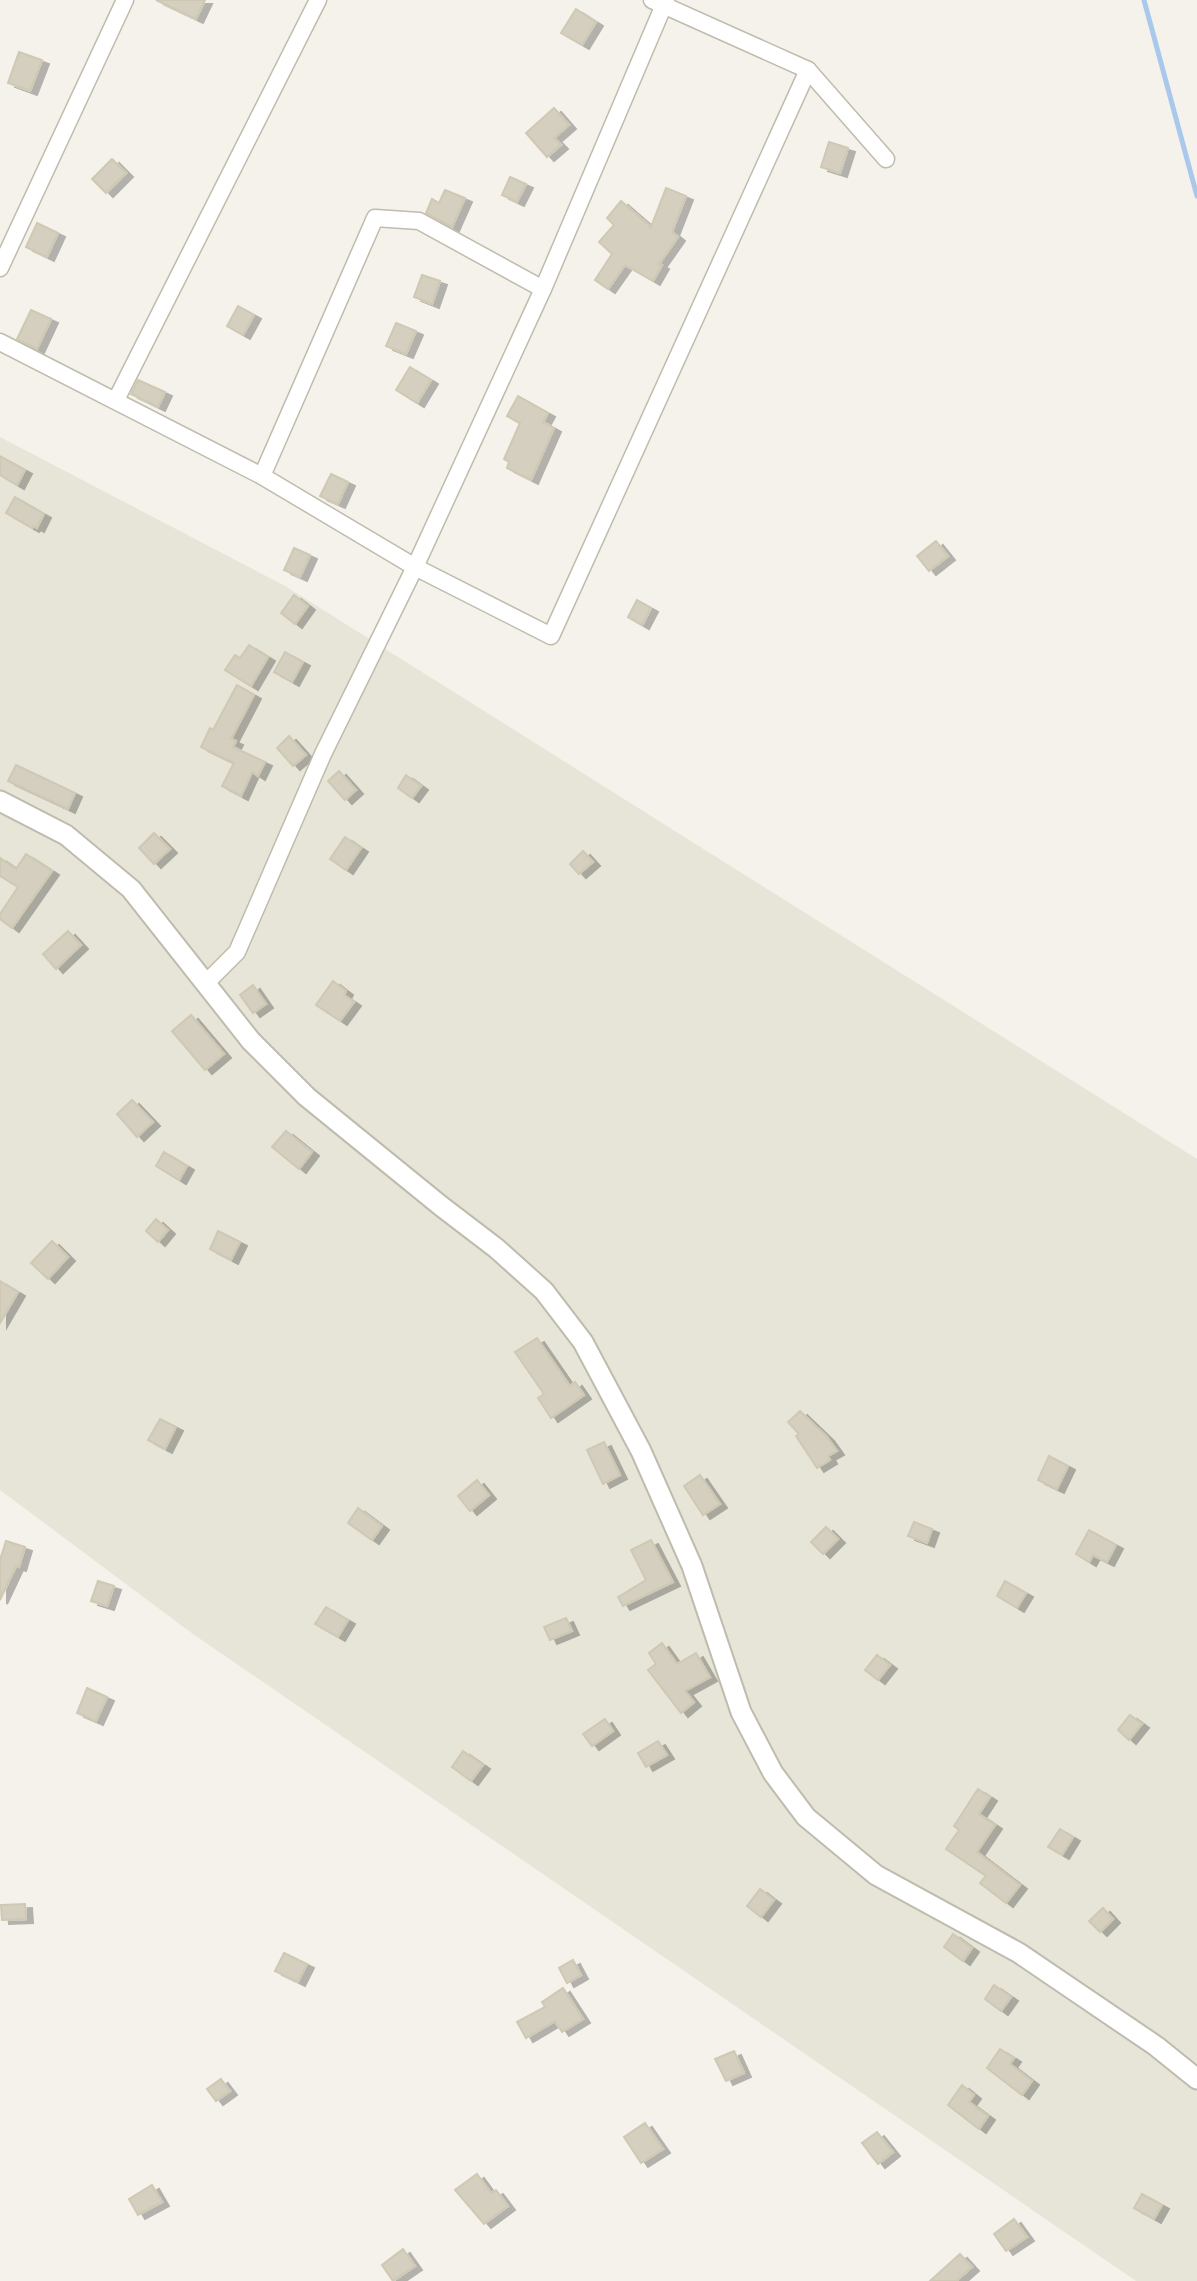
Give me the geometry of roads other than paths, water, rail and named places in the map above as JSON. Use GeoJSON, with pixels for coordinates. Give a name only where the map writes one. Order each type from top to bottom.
{"type":"FeatureCollection","features":[{"type":"Feature","properties":{"kind":"street"},"geometry":{"type":"LineString","coordinates":[[0,268],[125,0]]}},
{"type":"Feature","properties":{"kind":"street"},"geometry":{"type":"LineString","coordinates":[[116,400],[318,0]]}},
{"type":"Feature","properties":{"kind":"street"},"geometry":{"type":"LineString","coordinates":[[206,983],[237,952],[323,754],[415,567],[543,289],[661,2],[808,70],[886,159]]}},
{"type":"Feature","properties":{"kind":"street"},"geometry":{"type":"LineString","coordinates":[[0,342],[262,476],[415,567],[551,636],[808,70]]}},
{"type":"Feature","properties":{"kind":"street"},"geometry":{"type":"LineString","coordinates":[[262,476],[375,218],[418,221],[543,289]]}},
{"type":"Feature","properties":{"kind":"street"},"geometry":{"type":"LineString","coordinates":[[0,801],[66,835],[131,889],[251,1041],[307,1097],[496,1248],[544,1291],[583,1342],[641,1451],[692,1566],[741,1712],[772,1773],[806,1817],[876,1875],[1019,1953],[1156,2046],[1197,2079]]}},
{"type":"Feature","properties":{"kind":"waterway"},"geometry":{"type":"LineString","coordinates":[[1144,0],[1197,196]]}}]}
